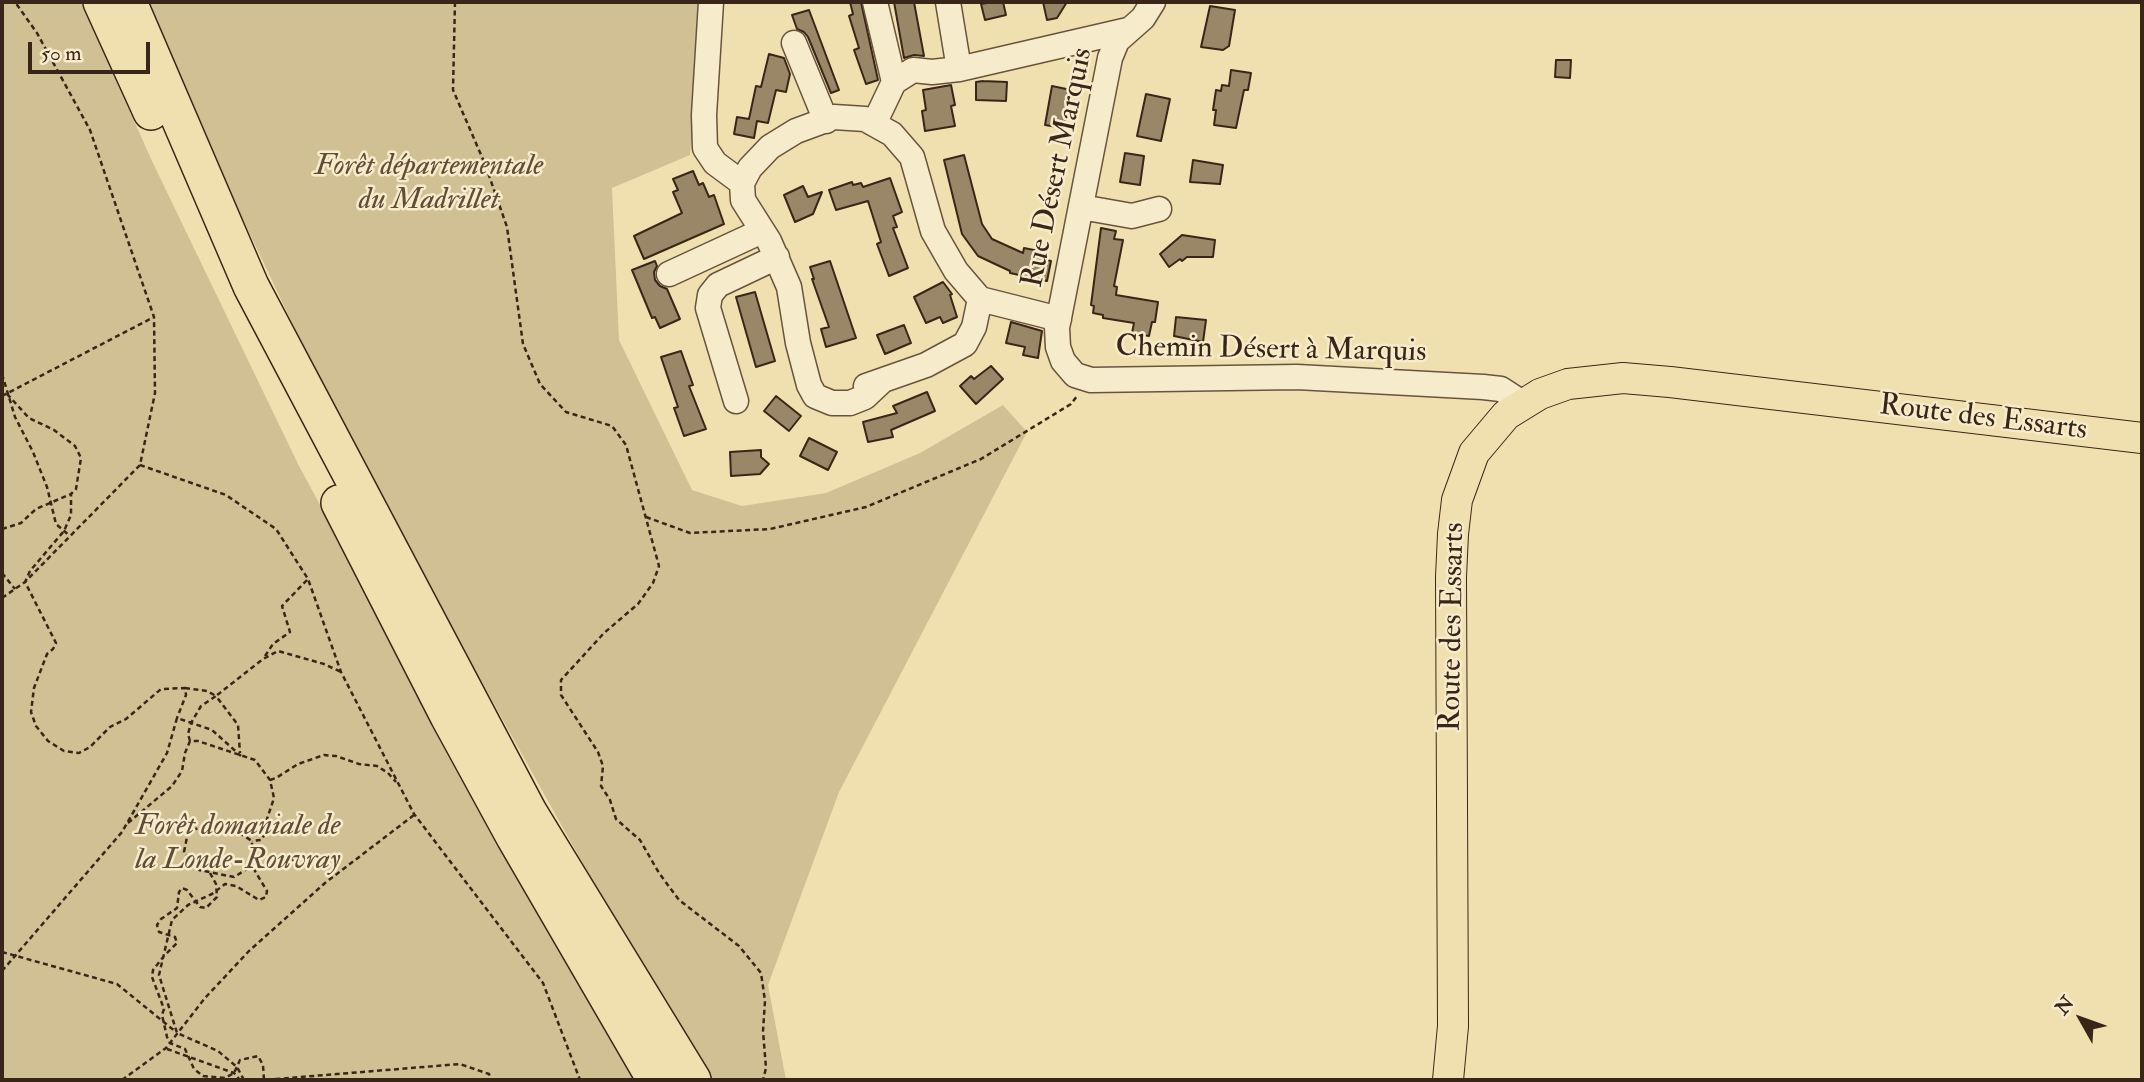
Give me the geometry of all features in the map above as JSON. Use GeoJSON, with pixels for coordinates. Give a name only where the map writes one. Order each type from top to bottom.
{"type":"FeatureCollection","features":[{"type":"Feature","properties":{"kind":"highway"},"geometry":{"type":"LineString","coordinates":[[101,2],[234,292],[436,692],[514,837],[655,1080]]}},
{"type":"Feature","properties":{"kind":"highway"},"geometry":{"type":"LineString","coordinates":[[128,2],[251,286],[529,812],[693,1080]]}},
{"type":"Feature","properties":{"kind":"main road","name":"Route des Essarts"},"geometry":{"type":"LineString","coordinates":[[1448,1080],[1453,1026],[1453,534],[1457,500],[1474,453],[1506,415],[1540,394],[1568,384],[1623,378],[2142,438]]}},
{"type":"Feature","properties":{"kind":"street"},"geometry":{"type":"LineString","coordinates":[[711,2],[704,115],[705,148],[715,163],[742,183]]}},
{"type":"Feature","properties":{"kind":"street"},"geometry":{"type":"LineString","coordinates":[[875,2],[894,82]]}},
{"type":"Feature","properties":{"kind":"street"},"geometry":{"type":"LineString","coordinates":[[948,2],[959,69]]}},
{"type":"Feature","properties":{"kind":"street","name":"Rue Désert Marquis"},"geometry":{"type":"LineString","coordinates":[[1059,319],[1110,58],[1117,41],[1143,18],[1153,2]]}},
{"type":"Feature","properties":{"kind":"street"},"geometry":{"type":"LineString","coordinates":[[874,124],[894,82],[913,70],[932,72],[959,69],[1128,30]]}},
{"type":"Feature","properties":{"kind":"street"},"geometry":{"type":"LineString","coordinates":[[794,43],[826,121]]}},
{"type":"Feature","properties":{"kind":"street"},"geometry":{"type":"LineString","coordinates":[[980,299],[974,327],[965,344],[926,365],[881,382],[858,388],[841,388],[825,383],[805,367],[789,287],[777,257],[743,200],[742,183],[750,168],[771,147],[796,131],[834,117],[865,119],[892,134],[912,157],[933,231],[956,271],[980,299],[1059,319]]}},
{"type":"Feature","properties":{"kind":"street"},"geometry":{"type":"LineString","coordinates":[[1081,207],[1132,216],[1158,209]]}},
{"type":"Feature","properties":{"kind":"street"},"geometry":{"type":"LineString","coordinates":[[669,274],[762,231]]}},
{"type":"Feature","properties":{"kind":"street"},"geometry":{"type":"LineString","coordinates":[[736,401],[708,308],[710,295],[718,285],[777,257]]}},
{"type":"Feature","properties":{"kind":"street","name":"Chemin Désert à Marquis"},"geometry":{"type":"LineString","coordinates":[[1059,319],[1058,347],[1063,361],[1076,375],[1091,380],[1297,377],[1483,387],[1501,389],[1524,404]]}},
{"type":"Feature","properties":{"kind":"path"},"geometry":{"type":"LineString","coordinates":[[2,598],[25,582],[139,465],[155,393],[153,317],[90,130],[37,33],[15,2]]}},
{"type":"Feature","properties":{"kind":"path"},"geometry":{"type":"LineString","coordinates":[[455,2],[453,90],[485,164],[507,227],[523,344],[540,384],[566,412],[612,426],[626,445],[659,566],[653,583],[638,604],[604,633],[561,680],[561,695],[598,752],[603,766],[601,786],[610,800],[616,819],[640,841],[679,900],[739,946],[761,973],[765,1001],[763,1080]]}},
{"type":"Feature","properties":{"kind":"path"},"geometry":{"type":"LineString","coordinates":[[2,396],[153,317]]}},
{"type":"Feature","properties":{"kind":"path"},"geometry":{"type":"LineString","coordinates":[[2,374],[7,394],[33,452],[56,524],[70,536]]}},
{"type":"Feature","properties":{"kind":"path"},"geometry":{"type":"LineString","coordinates":[[646,517],[690,533],[771,529],[866,507],[981,459],[1071,404],[1091,380]]}},
{"type":"Feature","properties":{"kind":"path"},"geometry":{"type":"LineString","coordinates":[[2,529],[21,523],[36,509],[71,495],[76,489],[81,457],[75,446],[54,430],[29,418],[7,394]]}},
{"type":"Feature","properties":{"kind":"path"},"geometry":{"type":"LineString","coordinates":[[139,465],[226,495],[276,529],[308,579],[341,672],[414,814],[543,984],[580,1080]]}},
{"type":"Feature","properties":{"kind":"path"},"geometry":{"type":"LineString","coordinates":[[25,582],[30,571],[64,531],[71,515],[71,495]]}},
{"type":"Feature","properties":{"kind":"path"},"geometry":{"type":"LineString","coordinates":[[2,573],[15,589]]}},
{"type":"Feature","properties":{"kind":"path"},"geometry":{"type":"LineString","coordinates":[[264,659],[273,644],[289,632],[282,606],[308,579]]}},
{"type":"Feature","properties":{"kind":"path"},"geometry":{"type":"LineString","coordinates":[[25,582],[56,643],[47,654],[33,688],[31,712],[36,726],[48,741],[64,751],[79,752],[90,747],[110,727],[126,719],[161,689],[185,688],[207,691],[216,696],[237,725],[241,756]]}},
{"type":"Feature","properties":{"kind":"path"},"geometry":{"type":"LineString","coordinates":[[2,971],[137,815],[162,796],[178,778],[190,741],[188,734],[191,723],[201,706],[278,651],[324,664],[341,672]]}},
{"type":"Feature","properties":{"kind":"path"},"geometry":{"type":"LineString","coordinates":[[122,832],[167,753],[186,695],[185,688]]}},
{"type":"Feature","properties":{"kind":"path"},"geometry":{"type":"LineString","coordinates":[[177,718],[212,730],[241,756]]}},
{"type":"Feature","properties":{"kind":"path"},"geometry":{"type":"LineString","coordinates":[[190,741],[198,741],[254,760],[270,780],[274,798],[261,840],[252,841],[222,822],[211,823],[188,832],[184,852],[199,870],[210,873],[234,877],[252,866]]}},
{"type":"Feature","properties":{"kind":"path"},"geometry":{"type":"LineString","coordinates":[[270,780],[298,764],[324,755],[377,766],[388,773],[401,789]]}},
{"type":"Feature","properties":{"kind":"path"},"geometry":{"type":"LineString","coordinates":[[122,1080],[166,1048],[205,998],[249,951],[325,883],[414,814]]}},
{"type":"Feature","properties":{"kind":"path"},"geometry":{"type":"LineString","coordinates":[[177,1033],[159,975],[172,920],[225,884],[236,886],[259,900],[266,897],[267,891],[252,866],[252,841]]}},
{"type":"Feature","properties":{"kind":"path"},"geometry":{"type":"LineString","coordinates":[[170,1043],[162,1015],[164,1009],[152,976],[153,970],[177,943],[175,937],[159,932],[156,925],[177,908],[182,888],[187,890],[200,907],[206,908],[217,897],[216,884],[210,873]]}},
{"type":"Feature","properties":{"kind":"path"},"geometry":{"type":"LineString","coordinates":[[2,952],[117,984],[177,1033],[218,1051],[237,1067],[242,1080]]}},
{"type":"Feature","properties":{"kind":"path"},"geometry":{"type":"LineString","coordinates":[[170,1043],[185,1049],[194,1069],[203,1076],[225,1078],[234,1073],[245,1058],[258,1056],[263,1065],[264,1080],[460,1064],[489,1074],[491,1080]]}},
{"type":"Feature","properties":{"kind":"path"},"geometry":{"type":"LineString","coordinates":[[166,1048],[234,1073],[242,1080]]}},
{"type":"Feature","properties":{"kind":"green space","name":"Forêt domaniale de la Londe-Rouvray"},"geometry":{"type":"Polygon","coordinates":[[[2,2],[81,2],[152,161],[299,466],[608,1035],[636,1080],[2,1080],[2,2]]]}},
{"type":"Feature","properties":{"kind":"green space","name":"Forêt départementale du Madrillet"},"geometry":{"type":"Polygon","coordinates":[[[146,2],[705,2],[690,155],[612,188],[619,340],[692,490],[742,506],[826,493],[920,453],[1003,405],[1027,432],[839,792],[768,985],[786,1080],[708,1080],[667,1015],[351,447],[202,133],[146,2]]]}},
{"type":"Feature","properties":{"kind":"building"},"geometry":{"type":"Polygon","coordinates":[[[850,2],[861,2],[878,80],[866,84],[854,50],[859,48],[849,16],[853,14],[850,2]]]}},
{"type":"Feature","properties":{"kind":"building"},"geometry":{"type":"Polygon","coordinates":[[[894,2],[914,2],[924,56],[904,58],[894,2]]]}},
{"type":"Feature","properties":{"kind":"building"},"geometry":{"type":"Polygon","coordinates":[[[1003,2],[1006,15],[985,20],[981,4],[1003,2]]]}},
{"type":"Feature","properties":{"kind":"building"},"geometry":{"type":"Polygon","coordinates":[[[1043,2],[1067,2],[1057,18],[1047,20],[1043,2]]]}},
{"type":"Feature","properties":{"kind":"building"},"geometry":{"type":"Polygon","coordinates":[[[1210,6],[1235,10],[1229,46],[1223,50],[1201,47],[1210,6]]]}},
{"type":"Feature","properties":{"kind":"building"},"geometry":{"type":"Polygon","coordinates":[[[809,10],[839,90],[831,93],[808,37],[797,29],[792,15],[809,10]]]}},
{"type":"Feature","properties":{"kind":"building"},"geometry":{"type":"Polygon","coordinates":[[[769,54],[784,58],[790,74],[786,92],[776,90],[768,123],[757,121],[754,138],[734,134],[737,117],[749,119],[756,86],[761,87],[769,54]]]}},
{"type":"Feature","properties":{"kind":"building"},"geometry":{"type":"Polygon","coordinates":[[[1556,60],[1571,60],[1570,78],[1555,77],[1556,60]]]}},
{"type":"Feature","properties":{"kind":"building"},"geometry":{"type":"Polygon","coordinates":[[[1231,70],[1251,73],[1248,90],[1244,90],[1236,128],[1214,125],[1216,90],[1221,91],[1222,85],[1229,86],[1231,70]]]}},
{"type":"Feature","properties":{"kind":"building"},"geometry":{"type":"Polygon","coordinates":[[[976,82],[1007,82],[1006,101],[976,100],[976,82]]]}},
{"type":"Feature","properties":{"kind":"building"},"geometry":{"type":"Polygon","coordinates":[[[951,85],[955,126],[925,131],[923,90],[951,85]]]}},
{"type":"Feature","properties":{"kind":"building"},"geometry":{"type":"Polygon","coordinates":[[[1052,86],[1071,90],[1064,128],[1045,125],[1052,86]]]}},
{"type":"Feature","properties":{"kind":"building"},"geometry":{"type":"Polygon","coordinates":[[[1146,94],[1170,99],[1161,141],[1137,136],[1146,94]]]}},
{"type":"Feature","properties":{"kind":"building"},"geometry":{"type":"Polygon","coordinates":[[[1125,153],[1144,156],[1140,185],[1120,182],[1125,153]]]}},
{"type":"Feature","properties":{"kind":"building"},"geometry":{"type":"Polygon","coordinates":[[[964,155],[982,224],[992,239],[1023,253],[1024,248],[1044,252],[1043,259],[1051,261],[1047,281],[1010,273],[978,256],[962,234],[944,160],[964,155]]]}},
{"type":"Feature","properties":{"kind":"building"},"geometry":{"type":"Polygon","coordinates":[[[1193,160],[1223,165],[1220,184],[1190,182],[1193,160]]]}},
{"type":"Feature","properties":{"kind":"building"},"geometry":{"type":"Polygon","coordinates":[[[693,171],[699,185],[703,183],[709,197],[714,195],[724,224],[644,259],[634,236],[682,213],[673,192],[678,190],[673,179],[693,171]]]}},
{"type":"Feature","properties":{"kind":"building"},"geometry":{"type":"Polygon","coordinates":[[[890,178],[902,212],[893,216],[897,227],[893,228],[908,268],[889,276],[877,244],[881,242],[868,201],[836,210],[829,190],[852,182],[853,185],[861,183],[863,187],[890,178]]]}},
{"type":"Feature","properties":{"kind":"building"},"geometry":{"type":"Polygon","coordinates":[[[803,186],[808,197],[822,192],[813,214],[795,222],[784,195],[803,186]]]}},
{"type":"Feature","properties":{"kind":"building"},"geometry":{"type":"Polygon","coordinates":[[[1101,228],[1116,231],[1114,239],[1123,240],[1114,286],[1117,287],[1116,295],[1158,302],[1155,322],[1152,322],[1149,336],[1132,333],[1134,323],[1103,318],[1103,315],[1093,313],[1094,306],[1091,305],[1101,228]]]}},
{"type":"Feature","properties":{"kind":"building"},"geometry":{"type":"Polygon","coordinates":[[[1182,235],[1215,240],[1213,257],[1187,257],[1169,267],[1160,254],[1182,235]]]}},
{"type":"Feature","properties":{"kind":"building"},"geometry":{"type":"Polygon","coordinates":[[[655,261],[655,280],[667,289],[680,319],[660,328],[655,317],[652,318],[632,270],[655,261]]]}},
{"type":"Feature","properties":{"kind":"building"},"geometry":{"type":"Polygon","coordinates":[[[830,261],[856,338],[826,347],[821,329],[829,327],[810,267],[830,261]]]}},
{"type":"Feature","properties":{"kind":"building"},"geometry":{"type":"Polygon","coordinates":[[[943,282],[952,294],[950,295],[957,317],[943,323],[940,317],[926,323],[914,297],[943,282]]]}},
{"type":"Feature","properties":{"kind":"building"},"geometry":{"type":"Polygon","coordinates":[[[755,292],[775,361],[756,367],[736,297],[755,292]]]}},
{"type":"Feature","properties":{"kind":"building"},"geometry":{"type":"Polygon","coordinates":[[[1176,317],[1206,320],[1203,342],[1174,336],[1176,317]]]}},
{"type":"Feature","properties":{"kind":"building"},"geometry":{"type":"Polygon","coordinates":[[[1011,322],[1042,331],[1038,358],[1023,355],[1025,347],[1006,343],[1011,322]]]}},
{"type":"Feature","properties":{"kind":"building"},"geometry":{"type":"Polygon","coordinates":[[[904,325],[911,343],[885,354],[877,335],[904,325]]]}},
{"type":"Feature","properties":{"kind":"building"},"geometry":{"type":"Polygon","coordinates":[[[681,351],[693,385],[689,386],[706,429],[684,436],[674,408],[678,407],[661,357],[681,351]]]}},
{"type":"Feature","properties":{"kind":"building"},"geometry":{"type":"Polygon","coordinates":[[[991,366],[1003,379],[976,404],[960,386],[971,376],[974,379],[991,366]]]}},
{"type":"Feature","properties":{"kind":"building"},"geometry":{"type":"Polygon","coordinates":[[[927,392],[935,411],[891,430],[893,437],[868,442],[863,422],[897,413],[893,406],[927,392]]]}},
{"type":"Feature","properties":{"kind":"building"},"geometry":{"type":"Polygon","coordinates":[[[776,396],[801,416],[789,431],[764,411],[776,396]]]}},
{"type":"Feature","properties":{"kind":"building"},"geometry":{"type":"Polygon","coordinates":[[[809,438],[837,452],[828,470],[800,456],[809,438]]]}},
{"type":"Feature","properties":{"kind":"building"},"geometry":{"type":"Polygon","coordinates":[[[761,450],[761,457],[769,464],[760,474],[731,476],[730,452],[761,450]]]}}]}
